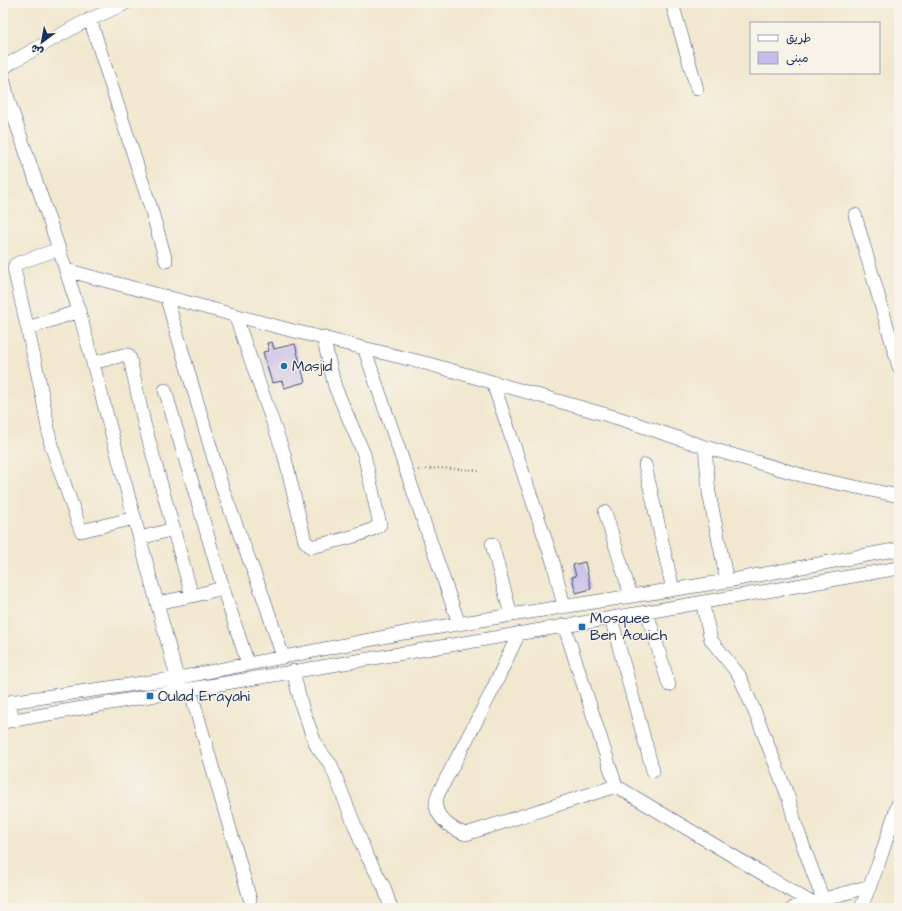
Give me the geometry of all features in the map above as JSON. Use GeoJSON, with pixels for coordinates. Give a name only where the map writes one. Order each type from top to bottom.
{"type":"FeatureCollection","features":[{"type":"Feature","properties":{"kind":"street"},"geometry":{"type":"LineString","coordinates":[[3,71],[5,67],[12,62],[78,25],[126,3]]}},
{"type":"Feature","properties":{"kind":"street"},"geometry":{"type":"LineString","coordinates":[[672,3],[697,89]]}},
{"type":"Feature","properties":{"kind":"street"},"geometry":{"type":"LineString","coordinates":[[90,19],[152,212],[166,261]]}},
{"type":"Feature","properties":{"kind":"street"},"geometry":{"type":"LineString","coordinates":[[3,78],[9,102],[79,311],[157,603],[250,898]]}},
{"type":"Feature","properties":{"kind":"street"},"geometry":{"type":"LineString","coordinates":[[855,216],[899,367]]}},
{"type":"Feature","properties":{"kind":"street"},"geometry":{"type":"LineString","coordinates":[[59,249],[15,265],[14,268],[28,328],[51,445],[81,531],[135,518]]}},
{"type":"Feature","properties":{"kind":"street"},"geometry":{"type":"LineString","coordinates":[[66,270],[429,364],[621,419],[704,447],[808,477],[899,496]]}},
{"type":"Feature","properties":{"kind":"street"},"geometry":{"type":"LineString","coordinates":[[166,296],[222,490],[264,599],[283,657]]}},
{"type":"Feature","properties":{"kind":"street"},"geometry":{"type":"LineString","coordinates":[[28,328],[79,311]]}},
{"type":"Feature","properties":{"kind":"street"},"geometry":{"type":"LineString","coordinates":[[235,315],[284,454],[305,541],[311,547],[348,537],[380,525],[364,454],[335,387],[324,337]]}},
{"type":"Feature","properties":{"kind":"street"},"geometry":{"type":"LineString","coordinates":[[364,348],[458,624]]}},
{"type":"Feature","properties":{"kind":"street"},"geometry":{"type":"LineString","coordinates":[[93,363],[123,355],[128,355],[130,359],[144,423],[192,596]]}},
{"type":"Feature","properties":{"kind":"street"},"geometry":{"type":"LineString","coordinates":[[493,383],[554,565],[564,607]]}},
{"type":"Feature","properties":{"kind":"street"},"geometry":{"type":"LineString","coordinates":[[165,390],[223,588],[248,664]]}},
{"type":"Feature","properties":{"kind":"street"},"geometry":{"type":"LineString","coordinates":[[704,447],[709,493],[727,581]]}},
{"type":"Feature","properties":{"kind":"street"},"geometry":{"type":"LineString","coordinates":[[645,465],[673,590]]}},
{"type":"Feature","properties":{"kind":"street"},"geometry":{"type":"LineString","coordinates":[[605,512],[631,596]]}},
{"type":"Feature","properties":{"kind":"street"},"geometry":{"type":"LineString","coordinates":[[140,538],[174,529]]}},
{"type":"Feature","properties":{"kind":"street"},"geometry":{"type":"LineString","coordinates":[[492,544],[510,615]]}},
{"type":"Feature","properties":{"kind":"street"},"geometry":{"type":"LineString","coordinates":[[899,549],[727,581],[510,615],[359,642],[248,664],[183,686],[8,721],[9,702],[183,686],[293,671],[899,568]]}},
{"type":"Feature","properties":{"kind":"street"},"geometry":{"type":"LineString","coordinates":[[157,603],[223,588]]}},
{"type":"Feature","properties":{"kind":"street"},"geometry":{"type":"LineString","coordinates":[[702,602],[711,640],[739,675],[789,799],[820,905]]}},
{"type":"Feature","properties":{"kind":"street"},"geometry":{"type":"LineString","coordinates":[[647,612],[669,685]]}},
{"type":"Feature","properties":{"kind":"street"},"geometry":{"type":"LineString","coordinates":[[611,618],[654,771]]}},
{"type":"Feature","properties":{"kind":"street"},"geometry":{"type":"LineString","coordinates":[[564,625],[616,786],[820,905]]}},
{"type":"Feature","properties":{"kind":"street"},"geometry":{"type":"LineString","coordinates":[[519,633],[490,695],[438,794],[436,807],[439,814],[450,826],[466,834],[616,786]]}},
{"type":"Feature","properties":{"kind":"street"},"geometry":{"type":"LineString","coordinates":[[359,642],[363,660]]}},
{"type":"Feature","properties":{"kind":"street"},"geometry":{"type":"LineString","coordinates":[[293,671],[302,707],[314,740],[331,765],[366,854],[384,888],[391,908]]}},
{"type":"Feature","properties":{"kind":"street"},"geometry":{"type":"LineString","coordinates":[[861,908],[878,866],[899,801]]}},
{"type":"Feature","properties":{"kind":"street"},"geometry":{"type":"LineString","coordinates":[[793,908],[820,905],[870,886]]}},
{"type":"Feature","properties":{"kind":"path"},"geometry":{"type":"LineString","coordinates":[[406,472],[439,468],[467,469],[481,472]]}},
{"type":"Feature","properties":{"kind":"building","name":"Masjid"},"geometry":{"type":"Polygon","coordinates":[[[272,342],[274,349],[295,344],[305,382],[284,388],[282,381],[272,383],[263,352],[269,351],[267,343],[272,342]]]}},
{"type":"Feature","properties":{"kind":"building"},"geometry":{"type":"Polygon","coordinates":[[[585,562],[591,589],[576,593],[572,577],[576,576],[573,565],[585,562]]]}},
{"type":"Feature","properties":{"kind":"place","name":"Masjid"},"geometry":{"type":"Point","coordinates":[284,366]}},
{"type":"Feature","properties":{"kind":"place","name":"Mosquee Ben Aouich"},"geometry":{"type":"Point","coordinates":[582,627]}},
{"type":"Feature","properties":{"kind":"place","name":"Oulad Erayahi"},"geometry":{"type":"Point","coordinates":[150,696]}}]}
